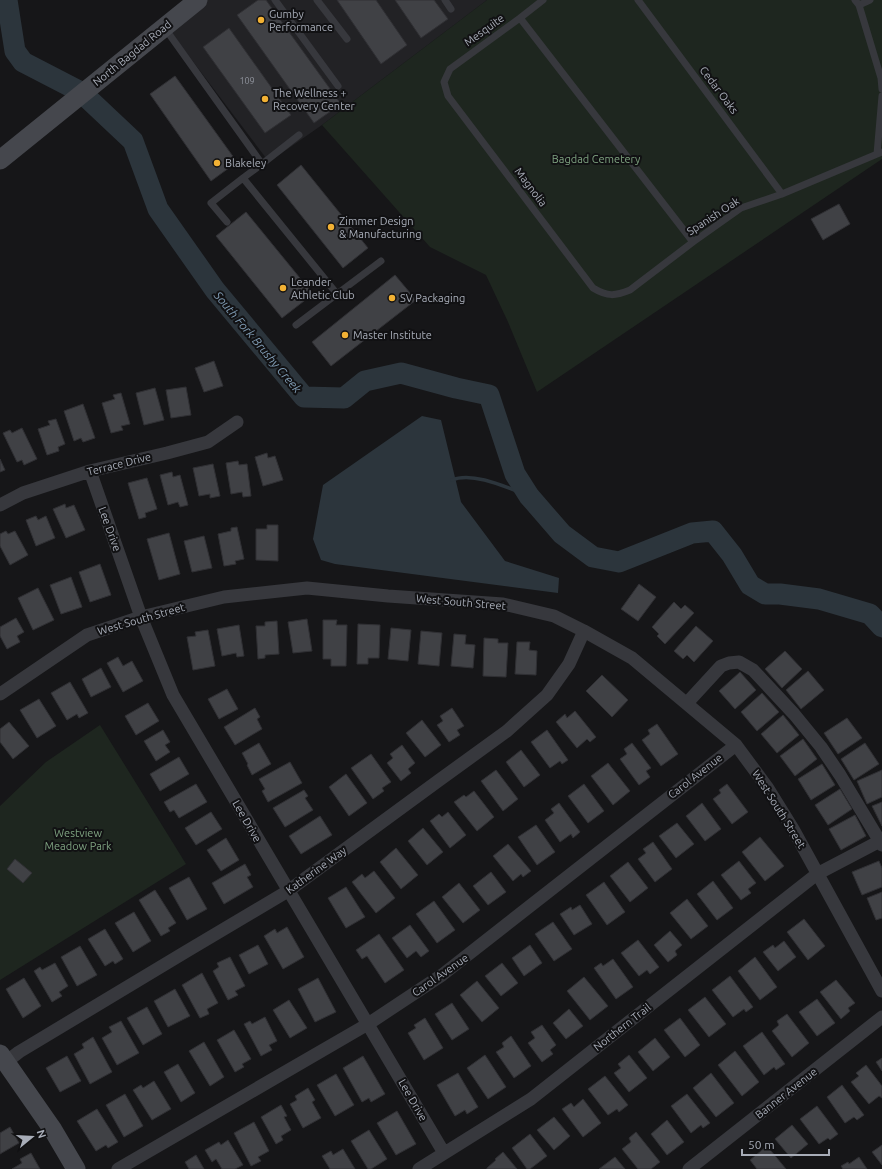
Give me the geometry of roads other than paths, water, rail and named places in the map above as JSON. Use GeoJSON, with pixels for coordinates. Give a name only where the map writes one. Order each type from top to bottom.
{"type":"FeatureCollection","features":[{"type":"Feature","properties":{"kind":"main road","name":"North Bagdad Road"},"geometry":{"type":"LineString","coordinates":[[0,160],[198,0]]}},
{"type":"Feature","properties":{"kind":"main road"},"geometry":{"type":"LineString","coordinates":[[3,1058],[53,1130],[76,1169]]}},
{"type":"Feature","properties":{"kind":"street","name":"Terrace Drive"},"geometry":{"type":"LineString","coordinates":[[0,505],[23,493],[90,471],[208,442],[237,422]]}},
{"type":"Feature","properties":{"kind":"street","name":"Lee Drive"},"geometry":{"type":"LineString","coordinates":[[90,471],[142,617],[173,695],[444,1153]]}},
{"type":"Feature","properties":{"kind":"street","name":"West South Street"},"geometry":{"type":"LineString","coordinates":[[0,694],[87,635],[142,617],[224,597],[307,588],[388,596],[503,604],[554,616],[632,658],[736,745],[767,787],[793,830],[882,991]]}},
{"type":"Feature","properties":{"kind":"street","name":"Katherine Way"},"geometry":{"type":"LineString","coordinates":[[3,1058],[19,1052],[288,891],[507,731],[546,695],[569,664],[584,631]]}},
{"type":"Feature","properties":{"kind":"street"},"geometry":{"type":"LineString","coordinates":[[687,703],[721,666],[739,662],[753,670],[794,714],[821,747],[881,842]]}},
{"type":"Feature","properties":{"kind":"street","name":"Carol Avenue"},"geometry":{"type":"LineString","coordinates":[[118,1169],[368,1024],[442,975],[736,745]]}},
{"type":"Feature","properties":{"kind":"street","name":"Northern Trail"},"geometry":{"type":"LineString","coordinates":[[419,1169],[530,1099],[817,874],[881,842]]}},
{"type":"Feature","properties":{"kind":"street","name":"Banner Avenue"},"geometry":{"type":"LineString","coordinates":[[689,1169],[882,1017]]}},
{"type":"Feature","properties":{"kind":"lane"},"geometry":{"type":"LineString","coordinates":[[275,0],[338,86]]}},
{"type":"Feature","properties":{"kind":"lane"},"geometry":{"type":"LineString","coordinates":[[317,0],[347,39]]}},
{"type":"Feature","properties":{"kind":"lane"},"geometry":{"type":"LineString","coordinates":[[445,0],[452,9]]}},
{"type":"Feature","properties":{"kind":"lane","name":"Mesquite"},"geometry":{"type":"LineString","coordinates":[[444,82],[450,69],[543,0]]}},
{"type":"Feature","properties":{"kind":"lane","name":"Cedar Oaks"},"geometry":{"type":"LineString","coordinates":[[638,0],[782,194]]}},
{"type":"Feature","properties":{"kind":"lane"},"geometry":{"type":"LineString","coordinates":[[870,0],[857,2],[881,78],[882,90]]}},
{"type":"Feature","properties":{"kind":"lane"},"geometry":{"type":"LineString","coordinates":[[520,18],[692,242]]}},
{"type":"Feature","properties":{"kind":"lane"},"geometry":{"type":"LineString","coordinates":[[164,27],[262,164]]}},
{"type":"Feature","properties":{"kind":"lane","name":"Magnolia"},"geometry":{"type":"LineString","coordinates":[[444,82],[448,96],[593,288],[601,293],[610,295]]}},
{"type":"Feature","properties":{"kind":"lane"},"geometry":{"type":"LineString","coordinates":[[880,153],[882,96]]}},
{"type":"Feature","properties":{"kind":"lane"},"geometry":{"type":"LineString","coordinates":[[227,222],[211,203],[300,135]]}},
{"type":"Feature","properties":{"kind":"lane","name":"Spanish Oak"},"geometry":{"type":"LineString","coordinates":[[610,295],[620,294],[630,290],[692,242],[741,208],[782,194],[880,153]]}},
{"type":"Feature","properties":{"kind":"lane"},"geometry":{"type":"LineString","coordinates":[[243,178],[337,294]]}},
{"type":"Feature","properties":{"kind":"lane"},"geometry":{"type":"LineString","coordinates":[[296,325],[381,261]]}},
{"type":"Feature","properties":{"kind":"waterway","name":"South Fork Brushy Creek"},"geometry":{"type":"LineString","coordinates":[[7,0],[15,51],[23,62],[81,92],[133,141],[158,209],[215,290],[304,397],[344,398],[365,381],[401,373],[456,388],[489,395],[515,474],[529,496],[562,534],[593,557],[619,562],[692,533],[713,531],[732,555],[750,585],[765,594],[780,594],[819,599],[870,614],[882,627]]}},
{"type":"Feature","properties":{"kind":"waterway"},"geometry":{"type":"LineString","coordinates":[[452,480],[460,478],[480,479],[501,485],[529,496]]}},
{"type":"Feature","properties":{"kind":"place","name":"Gumby Performance"},"geometry":{"type":"Point","coordinates":[261,20]}},
{"type":"Feature","properties":{"kind":"place","name":"The Wellness + Recovery Center"},"geometry":{"type":"Point","coordinates":[265,99]}},
{"type":"Feature","properties":{"kind":"place","name":"Blakeley"},"geometry":{"type":"Point","coordinates":[217,163]}},
{"type":"Feature","properties":{"kind":"place","name":"Zimmer Design & Manufacturing"},"geometry":{"type":"Point","coordinates":[331,227]}},
{"type":"Feature","properties":{"kind":"place","name":"Leander Athletic Club"},"geometry":{"type":"Point","coordinates":[283,288]}},
{"type":"Feature","properties":{"kind":"place","name":"SV Packaging"},"geometry":{"type":"Point","coordinates":[392,298]}},
{"type":"Feature","properties":{"kind":"place","name":"Master Institute"},"geometry":{"type":"Point","coordinates":[345,335]}},
{"type":"Feature","properties":{"kind":"park label","name":"Bagdad Cemetery"},"geometry":{"type":"Point","coordinates":[596,159]}},
{"type":"Feature","properties":{"kind":"park label","name":"Westview Meadow Park"},"geometry":{"type":"Point","coordinates":[78,839]}}]}
